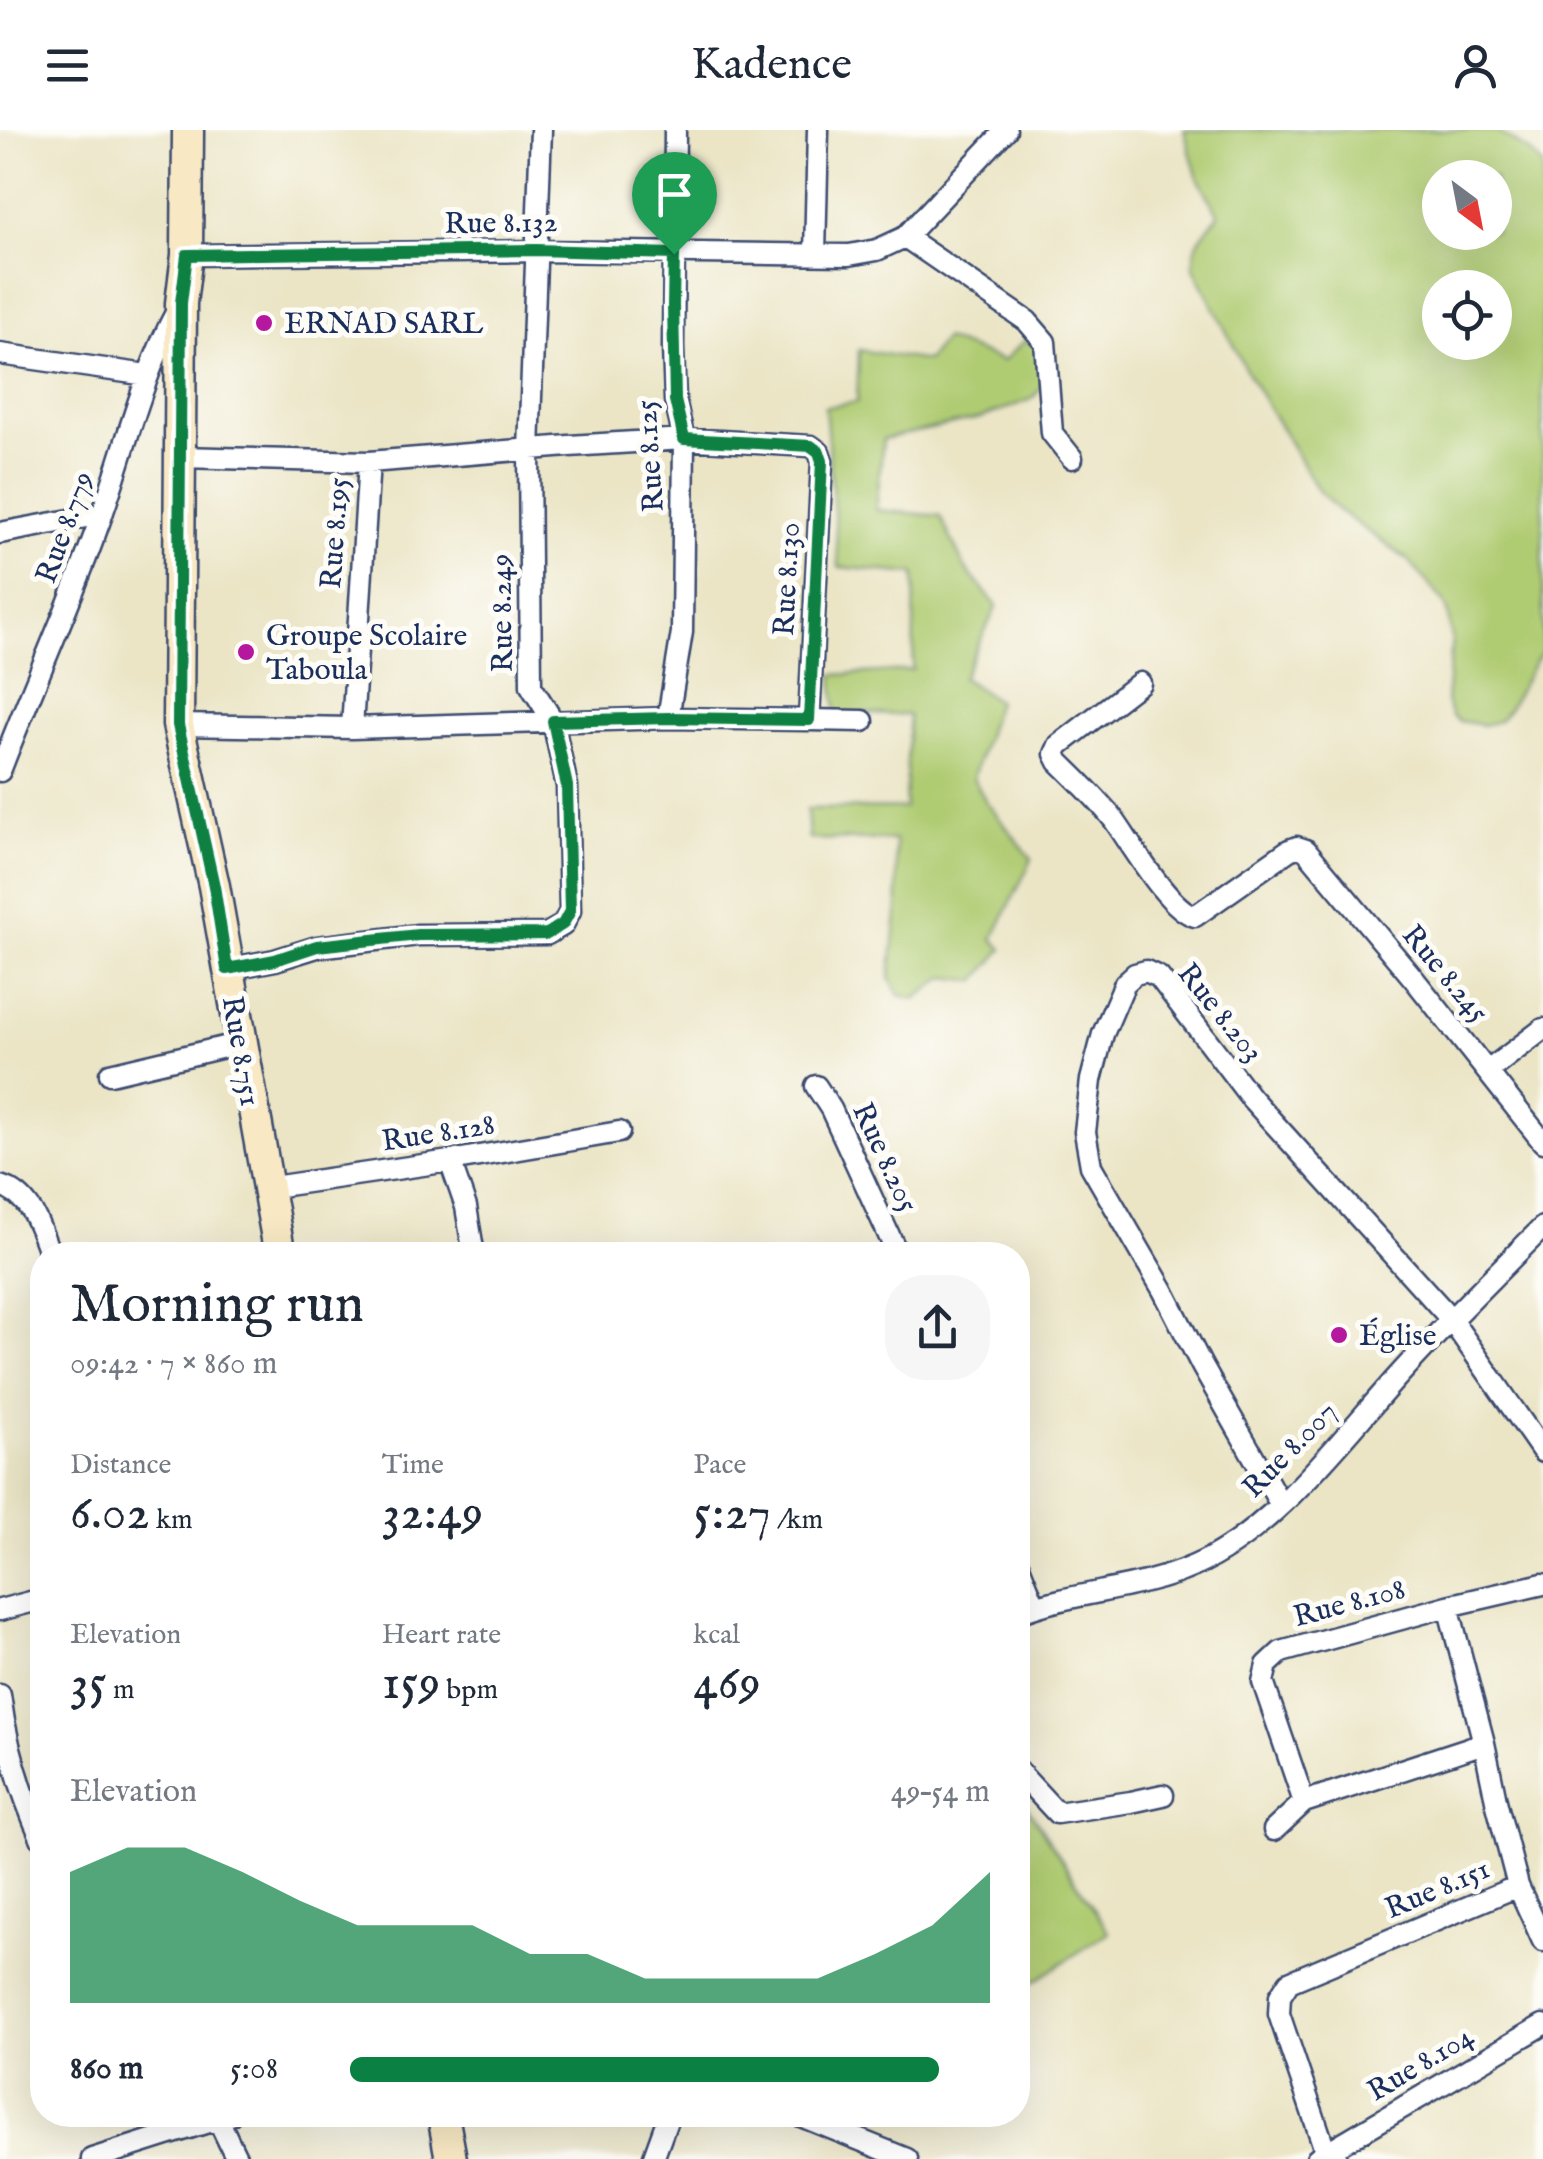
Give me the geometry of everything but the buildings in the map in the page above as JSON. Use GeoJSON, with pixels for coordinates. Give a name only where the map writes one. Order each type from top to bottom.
{"type":"FeatureCollection","features":[{"type":"Feature","properties":{"kind":"main road","name":"Rue 8.751"},"geometry":{"type":"LineString","coordinates":[[188,130],[187,255],[181,303],[178,725],[214,886],[277,1242]]}},
{"type":"Feature","properties":{"kind":"main road"},"geometry":{"type":"LineString","coordinates":[[446,2127],[452,2159]]}},
{"type":"Feature","properties":{"kind":"street","name":"Rue 8.249"},"geometry":{"type":"LineString","coordinates":[[227,969],[275,960],[317,946],[418,935],[547,934],[563,924],[570,911],[567,786],[553,721],[531,686],[530,450],[542,130]]}},
{"type":"Feature","properties":{"kind":"street","name":"Rue 8.125"},"geometry":{"type":"LineString","coordinates":[[668,718],[682,632],[684,439],[675,400],[673,333],[675,130]]}},
{"type":"Feature","properties":{"kind":"street"},"geometry":{"type":"LineString","coordinates":[[815,254],[818,130]]}},
{"type":"Feature","properties":{"kind":"street","name":"Rue 8.132"},"geometry":{"type":"LineString","coordinates":[[187,255],[536,250],[849,255],[878,250],[904,237],[1006,130]]}},
{"type":"Feature","properties":{"kind":"street"},"geometry":{"type":"LineString","coordinates":[[904,237],[1027,321],[1045,342],[1052,432],[1072,458]]}},
{"type":"Feature","properties":{"kind":"street","name":"Rue 8.779"},"geometry":{"type":"LineString","coordinates":[[0,771],[78,583],[162,336],[181,303]]}},
{"type":"Feature","properties":{"kind":"street"},"geometry":{"type":"LineString","coordinates":[[0,354],[147,375]]}},
{"type":"Feature","properties":{"kind":"street","name":"Rue 8.130"},"geometry":{"type":"LineString","coordinates":[[180,457],[369,462],[684,439],[811,446],[822,461],[809,720]]}},
{"type":"Feature","properties":{"kind":"street","name":"Rue 8.195"},"geometry":{"type":"LineString","coordinates":[[352,728],[369,462]]}},
{"type":"Feature","properties":{"kind":"street"},"geometry":{"type":"LineString","coordinates":[[0,533],[102,514]]}},
{"type":"Feature","properties":{"kind":"street","name":"Rue 8.245"},"geometry":{"type":"LineString","coordinates":[[1140,682],[1059,746],[1056,754],[1112,819],[1177,905],[1195,916],[1289,850],[1306,850],[1543,1142]]}},
{"type":"Feature","properties":{"kind":"street"},"geometry":{"type":"LineString","coordinates":[[178,725],[284,729],[668,718],[863,721]]}},
{"type":"Feature","properties":{"kind":"street","name":"Rue 8.203"},"geometry":{"type":"LineString","coordinates":[[1282,1506],[1091,1166],[1085,1132],[1091,1080],[1103,1034],[1125,983],[1134,974],[1146,971],[1159,977],[1251,1098],[1450,1318]]}},
{"type":"Feature","properties":{"kind":"street"},"geometry":{"type":"LineString","coordinates":[[1488,1071],[1543,1029]]}},
{"type":"Feature","properties":{"kind":"street"},"geometry":{"type":"LineString","coordinates":[[110,1074],[241,1044]]}},
{"type":"Feature","properties":{"kind":"street","name":"Rue 8.205"},"geometry":{"type":"LineString","coordinates":[[816,1086],[831,1109],[892,1242]]}},
{"type":"Feature","properties":{"kind":"street","name":"Rue 8.128"},"geometry":{"type":"LineString","coordinates":[[266,1188],[619,1132]]}},
{"type":"Feature","properties":{"kind":"street"},"geometry":{"type":"LineString","coordinates":[[450,1161],[466,1207],[472,1242]]}},
{"type":"Feature","properties":{"kind":"street"},"geometry":{"type":"LineString","coordinates":[[0,1186],[28,1204],[44,1242]]}},
{"type":"Feature","properties":{"kind":"street","name":"Rue 8.007"},"geometry":{"type":"LineString","coordinates":[[1030,1609],[1137,1586],[1194,1567],[1234,1545],[1282,1506],[1450,1318],[1543,1227]]}},
{"type":"Feature","properties":{"kind":"street"},"geometry":{"type":"LineString","coordinates":[[1450,1318],[1543,1452]]}},
{"type":"Feature","properties":{"kind":"street","name":"Rue 8.108"},"geometry":{"type":"LineString","coordinates":[[1304,1802],[1263,1682],[1267,1665],[1281,1652],[1543,1584]]}},
{"type":"Feature","properties":{"kind":"street"},"geometry":{"type":"LineString","coordinates":[[0,1610],[30,1602]]}},
{"type":"Feature","properties":{"kind":"street","name":"Rue 8.151"},"geometry":{"type":"LineString","coordinates":[[1326,2157],[1279,2014],[1280,1996],[1289,1982],[1518,1886],[1448,1606]]}},
{"type":"Feature","properties":{"kind":"street"},"geometry":{"type":"LineString","coordinates":[[0,1695],[30,1812]]}},
{"type":"Feature","properties":{"kind":"street"},"geometry":{"type":"LineString","coordinates":[[1274,1830],[1304,1802],[1484,1743]]}},
{"type":"Feature","properties":{"kind":"street"},"geometry":{"type":"LineString","coordinates":[[1030,1784],[1057,1813],[1164,1794]]}},
{"type":"Feature","properties":{"kind":"street"},"geometry":{"type":"LineString","coordinates":[[1518,1886],[1543,1941]]}},
{"type":"Feature","properties":{"kind":"street","name":"Rue 8.104"},"geometry":{"type":"LineString","coordinates":[[1326,2157],[1543,2024]]}},
{"type":"Feature","properties":{"kind":"street"},"geometry":{"type":"LineString","coordinates":[[92,2159],[188,2127]]}},
{"type":"Feature","properties":{"kind":"street"},"geometry":{"type":"LineString","coordinates":[[225,2127],[237,2159]]}},
{"type":"Feature","properties":{"kind":"street"},"geometry":{"type":"LineString","coordinates":[[653,2159],[665,2127]]}},
{"type":"Feature","properties":{"kind":"street"},"geometry":{"type":"LineString","coordinates":[[828,2127],[905,2158]]}},
{"type":"Feature","properties":{"kind":"green space"},"geometry":{"type":"Polygon","coordinates":[[[1184,130],[1495,130],[1543,165],[1543,653],[1499,721],[1483,725],[1452,716],[1446,702],[1452,639],[1443,601],[1409,561],[1337,509],[1318,490],[1247,372],[1194,268],[1197,244],[1219,215],[1197,176],[1184,130]]]}},
{"type":"Feature","properties":{"kind":"green space"},"geometry":{"type":"Polygon","coordinates":[[[944,339],[1003,361],[1025,340],[1042,351],[1045,383],[1032,399],[981,418],[883,439],[876,510],[940,516],[965,568],[997,606],[962,678],[997,701],[973,778],[987,803],[1032,859],[993,939],[1003,949],[976,981],[945,977],[915,999],[899,995],[890,978],[898,905],[895,840],[809,839],[807,809],[905,808],[909,715],[836,713],[833,675],[913,670],[915,574],[839,567],[825,407],[857,402],[859,350],[927,361],[944,339]]]}},
{"type":"Feature","properties":{"kind":"green space"},"geometry":{"type":"Polygon","coordinates":[[[1030,1811],[1109,1932],[1030,1984],[1030,1811]]]}},
{"type":"Feature","properties":{"kind":"place","name":"ERNAD SARL"},"geometry":{"type":"Point","coordinates":[264,323]}},
{"type":"Feature","properties":{"kind":"place","name":"Groupe Scolaire Taboula"},"geometry":{"type":"Point","coordinates":[246,652]}},
{"type":"Feature","properties":{"kind":"place","name":"Église"},"geometry":{"type":"Point","coordinates":[1339,1335]}},
{"type":"Feature","properties":{"kind":"route"},"geometry":{"type":"LineString","coordinates":[[536,250],[674,254],[675,400],[684,439],[811,446],[822,461],[809,720],[553,721],[567,786],[570,846],[570,911],[563,924],[547,934],[418,935],[317,946],[275,960],[227,969],[214,886],[178,725],[181,303],[187,255],[536,250]]}}]}
